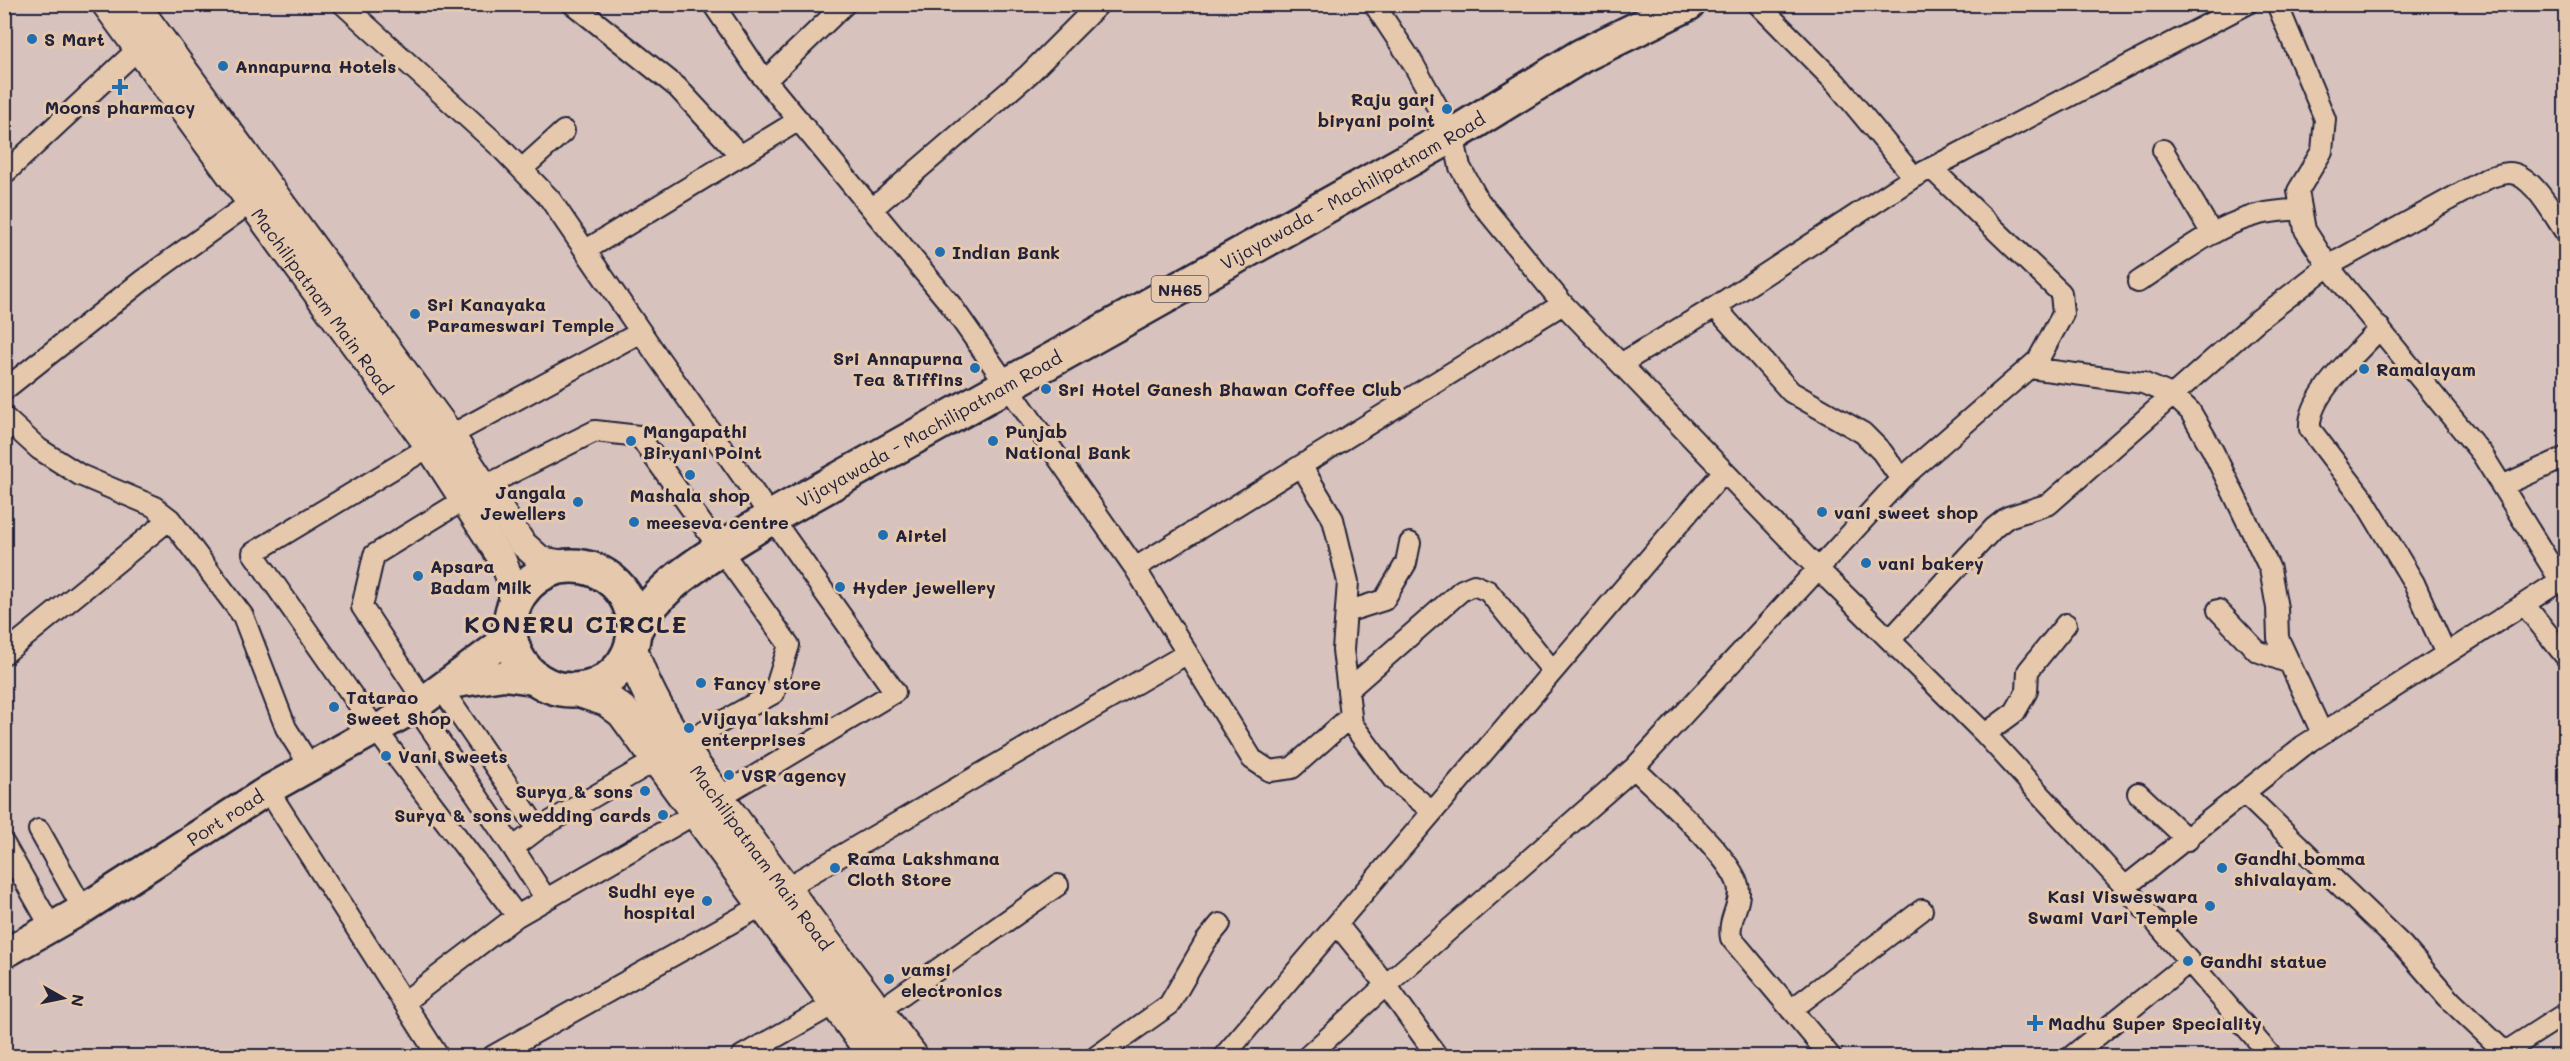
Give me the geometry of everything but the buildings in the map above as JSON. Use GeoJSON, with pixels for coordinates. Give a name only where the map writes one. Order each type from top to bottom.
{"type":"FeatureCollection","features":[{"type":"Feature","properties":{"kind":"highway","name":"Vijayawada - Machilipatnam Road"},"geometry":{"type":"LineString","coordinates":[[633,639],[644,610],[677,581],[770,518],[1453,135],[1581,56],[1688,4]]}},
{"type":"Feature","properties":{"kind":"highway"},"geometry":{"type":"LineString","coordinates":[[577,690],[558,688],[540,681],[524,668],[514,650],[512,619],[522,592],[535,578],[552,569],[570,565],[597,571],[619,587],[633,614],[633,639]]}},
{"type":"Feature","properties":{"kind":"highway","name":"Vijayawada - Machilipatnam Road"},"geometry":{"type":"LineString","coordinates":[[619,587],[634,591],[677,581]]}},
{"type":"Feature","properties":{"kind":"highway","name":"NH65"},"geometry":{"type":"LineString","coordinates":[[577,690],[595,686],[610,677],[623,664],[633,639]]}},
{"type":"Feature","properties":{"kind":"main road","name":"Port road"},"geometry":{"type":"LineString","coordinates":[[4,954],[83,909],[268,790],[377,731],[496,647],[512,619]]}},
{"type":"Feature","properties":{"kind":"main road","name":"Machilipatnam Main Road"},"geometry":{"type":"LineString","coordinates":[[633,639],[637,667],[669,752]]}},
{"type":"Feature","properties":{"kind":"main road","name":"Port road"},"geometry":{"type":"LineString","coordinates":[[431,695],[504,676],[540,681]]}},
{"type":"Feature","properties":{"kind":"main road","name":"Machilipatnam Main Road"},"geometry":{"type":"LineString","coordinates":[[577,690],[607,700],[669,752],[774,897],[877,1012],[911,1056]]}},
{"type":"Feature","properties":{"kind":"main road","name":"Machilipatnam Main Road"},"geometry":{"type":"LineString","coordinates":[[774,897],[836,1003],[875,1056]]}},
{"type":"Feature","properties":{"kind":"street","name":"Machilipatnam Main Road"},"geometry":{"type":"LineString","coordinates":[[105,4],[429,447],[503,561],[511,582],[512,619]]}},
{"type":"Feature","properties":{"kind":"street"},"geometry":{"type":"LineString","coordinates":[[343,4],[522,169],[550,199],[770,518],[895,693],[707,806],[517,916],[404,1002]]}},
{"type":"Feature","properties":{"kind":"street"},"geometry":{"type":"LineString","coordinates":[[573,4],[677,87],[740,155]]}},
{"type":"Feature","properties":{"kind":"street"},"geometry":{"type":"LineString","coordinates":[[713,4],[766,80],[951,305],[1135,568],[1252,759],[1270,771],[1292,768],[1351,716]]}},
{"type":"Feature","properties":{"kind":"street"},"geometry":{"type":"LineString","coordinates":[[766,80],[845,4]]}},
{"type":"Feature","properties":{"kind":"street"},"geometry":{"type":"LineString","coordinates":[[872,209],[1028,75],[1099,4]]}},
{"type":"Feature","properties":{"kind":"street"},"geometry":{"type":"LineString","coordinates":[[1374,4],[1411,60],[1453,135],[1460,167],[1479,201],[1563,304],[1818,569],[1985,734],[2125,887],[2271,1056]]}},
{"type":"Feature","properties":{"kind":"street"},"geometry":{"type":"LineString","coordinates":[[1308,1056],[1386,984],[1634,768],[1901,479],[2038,360],[2063,314],[2061,293],[1923,172],[1758,4]]}},
{"type":"Feature","properties":{"kind":"street"},"geometry":{"type":"LineString","coordinates":[[1622,363],[1715,307],[1923,172],[2247,4]]}},
{"type":"Feature","properties":{"kind":"street"},"geometry":{"type":"LineString","coordinates":[[2125,887],[2322,733],[2445,652],[2563,579],[2482,454],[2328,266],[2305,230],[2299,209],[2298,191],[2322,151],[2325,119],[2277,4]]}},
{"type":"Feature","properties":{"kind":"street","name":"Machilipatnam Main Road"},"geometry":{"type":"LineString","coordinates":[[136,5],[451,435],[522,543],[541,560],[570,565]]}},
{"type":"Feature","properties":{"kind":"street"},"geometry":{"type":"LineString","coordinates":[[120,25],[136,5]]}},
{"type":"Feature","properties":{"kind":"street"},"geometry":{"type":"LineString","coordinates":[[4,174],[138,50]]}},
{"type":"Feature","properties":{"kind":"street"},"geometry":{"type":"LineString","coordinates":[[586,250],[799,120]]}},
{"type":"Feature","properties":{"kind":"street"},"geometry":{"type":"LineString","coordinates":[[522,169],[564,131]]}},
{"type":"Feature","properties":{"kind":"street"},"geometry":{"type":"LineString","coordinates":[[2163,150],[2212,234]]}},
{"type":"Feature","properties":{"kind":"street"},"geometry":{"type":"LineString","coordinates":[[1890,640],[1994,528],[2008,517],[2049,504],[2258,320],[2328,266],[2490,177],[2510,173],[2522,177],[2534,188],[2565,233]]}},
{"type":"Feature","properties":{"kind":"street"},"geometry":{"type":"LineString","coordinates":[[4,390],[143,280],[250,203]]}},
{"type":"Feature","properties":{"kind":"street"},"geometry":{"type":"LineString","coordinates":[[2138,282],[2212,234],[2254,216],[2299,209]]}},
{"type":"Feature","properties":{"kind":"street"},"geometry":{"type":"LineString","coordinates":[[1135,568],[1563,304]]}},
{"type":"Feature","properties":{"kind":"street"},"geometry":{"type":"LineString","coordinates":[[1715,307],[1791,392],[1863,433],[1882,452],[1901,479]]}},
{"type":"Feature","properties":{"kind":"street"},"geometry":{"type":"LineString","coordinates":[[2380,328],[2318,397],[2309,416],[2310,429],[2364,500],[2414,583],[2445,652]]}},
{"type":"Feature","properties":{"kind":"street"},"geometry":{"type":"LineString","coordinates":[[517,916],[377,731],[254,553],[429,447],[641,332]]}},
{"type":"Feature","properties":{"kind":"street"},"geometry":{"type":"LineString","coordinates":[[2030,368],[2143,383],[2174,396],[2190,411],[2212,449],[2270,569],[2277,608],[2278,638],[2287,662],[2322,733]]}},
{"type":"Feature","properties":{"kind":"street"},"geometry":{"type":"LineString","coordinates":[[4,417],[39,449],[80,475],[153,506],[170,519],[243,616],[286,728],[310,766]]}},
{"type":"Feature","properties":{"kind":"street"},"geometry":{"type":"LineString","coordinates":[[485,486],[595,431],[639,436],[789,645],[774,693],[538,829],[513,848]]}},
{"type":"Feature","properties":{"kind":"street"},"geometry":{"type":"LineString","coordinates":[[2504,485],[2564,458]]}},
{"type":"Feature","properties":{"kind":"street"},"geometry":{"type":"LineString","coordinates":[[1302,467],[1333,519],[1348,582],[1343,650],[1352,724],[1393,779],[1432,811]]}},
{"type":"Feature","properties":{"kind":"street"},"geometry":{"type":"LineString","coordinates":[[1224,1056],[1724,471]]}},
{"type":"Feature","properties":{"kind":"street"},"geometry":{"type":"LineString","coordinates":[[462,501],[374,555],[362,607],[538,829]]}},
{"type":"Feature","properties":{"kind":"street"},"geometry":{"type":"LineString","coordinates":[[4,654],[170,519]]}},
{"type":"Feature","properties":{"kind":"street"},"geometry":{"type":"LineString","coordinates":[[1346,612],[1384,600],[1406,563],[1410,543]]}},
{"type":"Feature","properties":{"kind":"street"},"geometry":{"type":"LineString","coordinates":[[1348,690],[1462,590],[1474,585],[1488,591],[1552,670]]}},
{"type":"Feature","properties":{"kind":"street"},"geometry":{"type":"LineString","coordinates":[[2524,604],[2565,657]]}},
{"type":"Feature","properties":{"kind":"street"},"geometry":{"type":"LineString","coordinates":[[2218,610],[2257,651],[2287,662]]}},
{"type":"Feature","properties":{"kind":"street"},"geometry":{"type":"LineString","coordinates":[[1985,734],[2015,712],[2026,692],[2028,671],[2066,624]]}},
{"type":"Feature","properties":{"kind":"street"},"geometry":{"type":"LineString","coordinates":[[493,1056],[774,897],[1186,654]]}},
{"type":"Feature","properties":{"kind":"street"},"geometry":{"type":"LineString","coordinates":[[431,695],[513,848],[546,899]]}},
{"type":"Feature","properties":{"kind":"street"},"geometry":{"type":"LineString","coordinates":[[1634,768],[1720,856],[1735,878],[1739,888],[1738,902],[1730,923],[1731,938],[1830,1056]]}},
{"type":"Feature","properties":{"kind":"street"},"geometry":{"type":"LineString","coordinates":[[268,790],[404,1002],[429,1053]]}},
{"type":"Feature","properties":{"kind":"street"},"geometry":{"type":"LineString","coordinates":[[2138,793],[2188,840]]}},
{"type":"Feature","properties":{"kind":"street"},"geometry":{"type":"LineString","coordinates":[[2245,794],[2386,929],[2451,1001],[2505,1055],[2565,1013]]}},
{"type":"Feature","properties":{"kind":"street"},"geometry":{"type":"LineString","coordinates":[[39,830],[83,909]]}},
{"type":"Feature","properties":{"kind":"street"},"geometry":{"type":"LineString","coordinates":[[4,844],[51,927]]}},
{"type":"Feature","properties":{"kind":"street"},"geometry":{"type":"LineString","coordinates":[[877,1012],[1058,885]]}},
{"type":"Feature","properties":{"kind":"street"},"geometry":{"type":"LineString","coordinates":[[1791,1010],[1922,910]]}},
{"type":"Feature","properties":{"kind":"street"},"geometry":{"type":"LineString","coordinates":[[1097,1056],[1169,1005],[1206,940],[1220,924]]}},
{"type":"Feature","properties":{"kind":"street"},"geometry":{"type":"LineString","coordinates":[[1337,924],[1386,984],[1437,1056]]}},
{"type":"Feature","properties":{"kind":"street"},"geometry":{"type":"LineString","coordinates":[[2072,1056],[2189,962]]}},
{"type":"Feature","properties":{"kind":"street"},"geometry":{"type":"LineString","coordinates":[[742,1056],[836,1003]]}},
{"type":"Feature","properties":{"kind":"place","name":"S Mart"},"geometry":{"type":"Point","coordinates":[32,39]}},
{"type":"Feature","properties":{"kind":"place","name":"Annapurna Hotels"},"geometry":{"type":"Point","coordinates":[223,66]}},
{"type":"Feature","properties":{"kind":"place","name":"Moons pharmacy"},"geometry":{"type":"Point","coordinates":[120,87]}},
{"type":"Feature","properties":{"kind":"place","name":"Raju gari biryani point"},"geometry":{"type":"Point","coordinates":[1447,109]}},
{"type":"Feature","properties":{"kind":"place","name":"Indian Bank"},"geometry":{"type":"Point","coordinates":[940,252]}},
{"type":"Feature","properties":{"kind":"place","name":"Sri Kanayaka Parameswari Temple"},"geometry":{"type":"Point","coordinates":[415,314]}},
{"type":"Feature","properties":{"kind":"place","name":"Sri Annapurna Tea &Tiffins"},"geometry":{"type":"Point","coordinates":[975,368]}},
{"type":"Feature","properties":{"kind":"place","name":"Ramalayam"},"geometry":{"type":"Point","coordinates":[2364,369]}},
{"type":"Feature","properties":{"kind":"place","name":"Sri Hotel Ganesh Bhawan Coffee Club"},"geometry":{"type":"Point","coordinates":[1046,389]}},
{"type":"Feature","properties":{"kind":"place","name":"Mangapathi Biryani Point"},"geometry":{"type":"Point","coordinates":[631,441]}},
{"type":"Feature","properties":{"kind":"place","name":"Punjab National Bank"},"geometry":{"type":"Point","coordinates":[993,441]}},
{"type":"Feature","properties":{"kind":"place","name":"Mashala shop"},"geometry":{"type":"Point","coordinates":[690,475]}},
{"type":"Feature","properties":{"kind":"place","name":"Jangala Jewellers"},"geometry":{"type":"Point","coordinates":[578,502]}},
{"type":"Feature","properties":{"kind":"place","name":"vani sweet shop"},"geometry":{"type":"Point","coordinates":[1822,512]}},
{"type":"Feature","properties":{"kind":"place","name":"meeseva centre"},"geometry":{"type":"Point","coordinates":[634,522]}},
{"type":"Feature","properties":{"kind":"place","name":"Airtel"},"geometry":{"type":"Point","coordinates":[883,535]}},
{"type":"Feature","properties":{"kind":"place","name":"vani bakery"},"geometry":{"type":"Point","coordinates":[1866,563]}},
{"type":"Feature","properties":{"kind":"place","name":"Apsara Badam Milk"},"geometry":{"type":"Point","coordinates":[418,576]}},
{"type":"Feature","properties":{"kind":"place","name":"Hyder jewellery"},"geometry":{"type":"Point","coordinates":[840,587]}},
{"type":"Feature","properties":{"kind":"place","name":"Fancy store"},"geometry":{"type":"Point","coordinates":[701,683]}},
{"type":"Feature","properties":{"kind":"place","name":"Tatarao Sweet Shop"},"geometry":{"type":"Point","coordinates":[334,707]}},
{"type":"Feature","properties":{"kind":"place","name":"Vijaya lakshmi enterprises"},"geometry":{"type":"Point","coordinates":[689,728]}},
{"type":"Feature","properties":{"kind":"place","name":"Vani Sweets"},"geometry":{"type":"Point","coordinates":[386,756]}},
{"type":"Feature","properties":{"kind":"place","name":"VSR agency"},"geometry":{"type":"Point","coordinates":[729,775]}},
{"type":"Feature","properties":{"kind":"place","name":"Surya & sons"},"geometry":{"type":"Point","coordinates":[645,791]}},
{"type":"Feature","properties":{"kind":"place","name":"Surya & sons wedding cards"},"geometry":{"type":"Point","coordinates":[663,815]}},
{"type":"Feature","properties":{"kind":"place","name":"Rama Lakshmana Cloth Store"},"geometry":{"type":"Point","coordinates":[835,868]}},
{"type":"Feature","properties":{"kind":"place","name":"Gandhi bomma shivalayam."},"geometry":{"type":"Point","coordinates":[2222,868]}},
{"type":"Feature","properties":{"kind":"place","name":"Sudhi eye hospital"},"geometry":{"type":"Point","coordinates":[707,901]}},
{"type":"Feature","properties":{"kind":"place","name":"Kasi Visweswara Swami Vari Temple"},"geometry":{"type":"Point","coordinates":[2210,906]}},
{"type":"Feature","properties":{"kind":"place","name":"Gandhi statue"},"geometry":{"type":"Point","coordinates":[2188,961]}},
{"type":"Feature","properties":{"kind":"place","name":"vamsi electronics"},"geometry":{"type":"Point","coordinates":[889,979]}},
{"type":"Feature","properties":{"kind":"place","name":"Madhu Super Speciality"},"geometry":{"type":"Point","coordinates":[2035,1023]}},
{"type":"Feature","properties":{"kind":"district","name":"KONERU CIRCLE"},"geometry":{"type":"Point","coordinates":[576,623]}}]}
